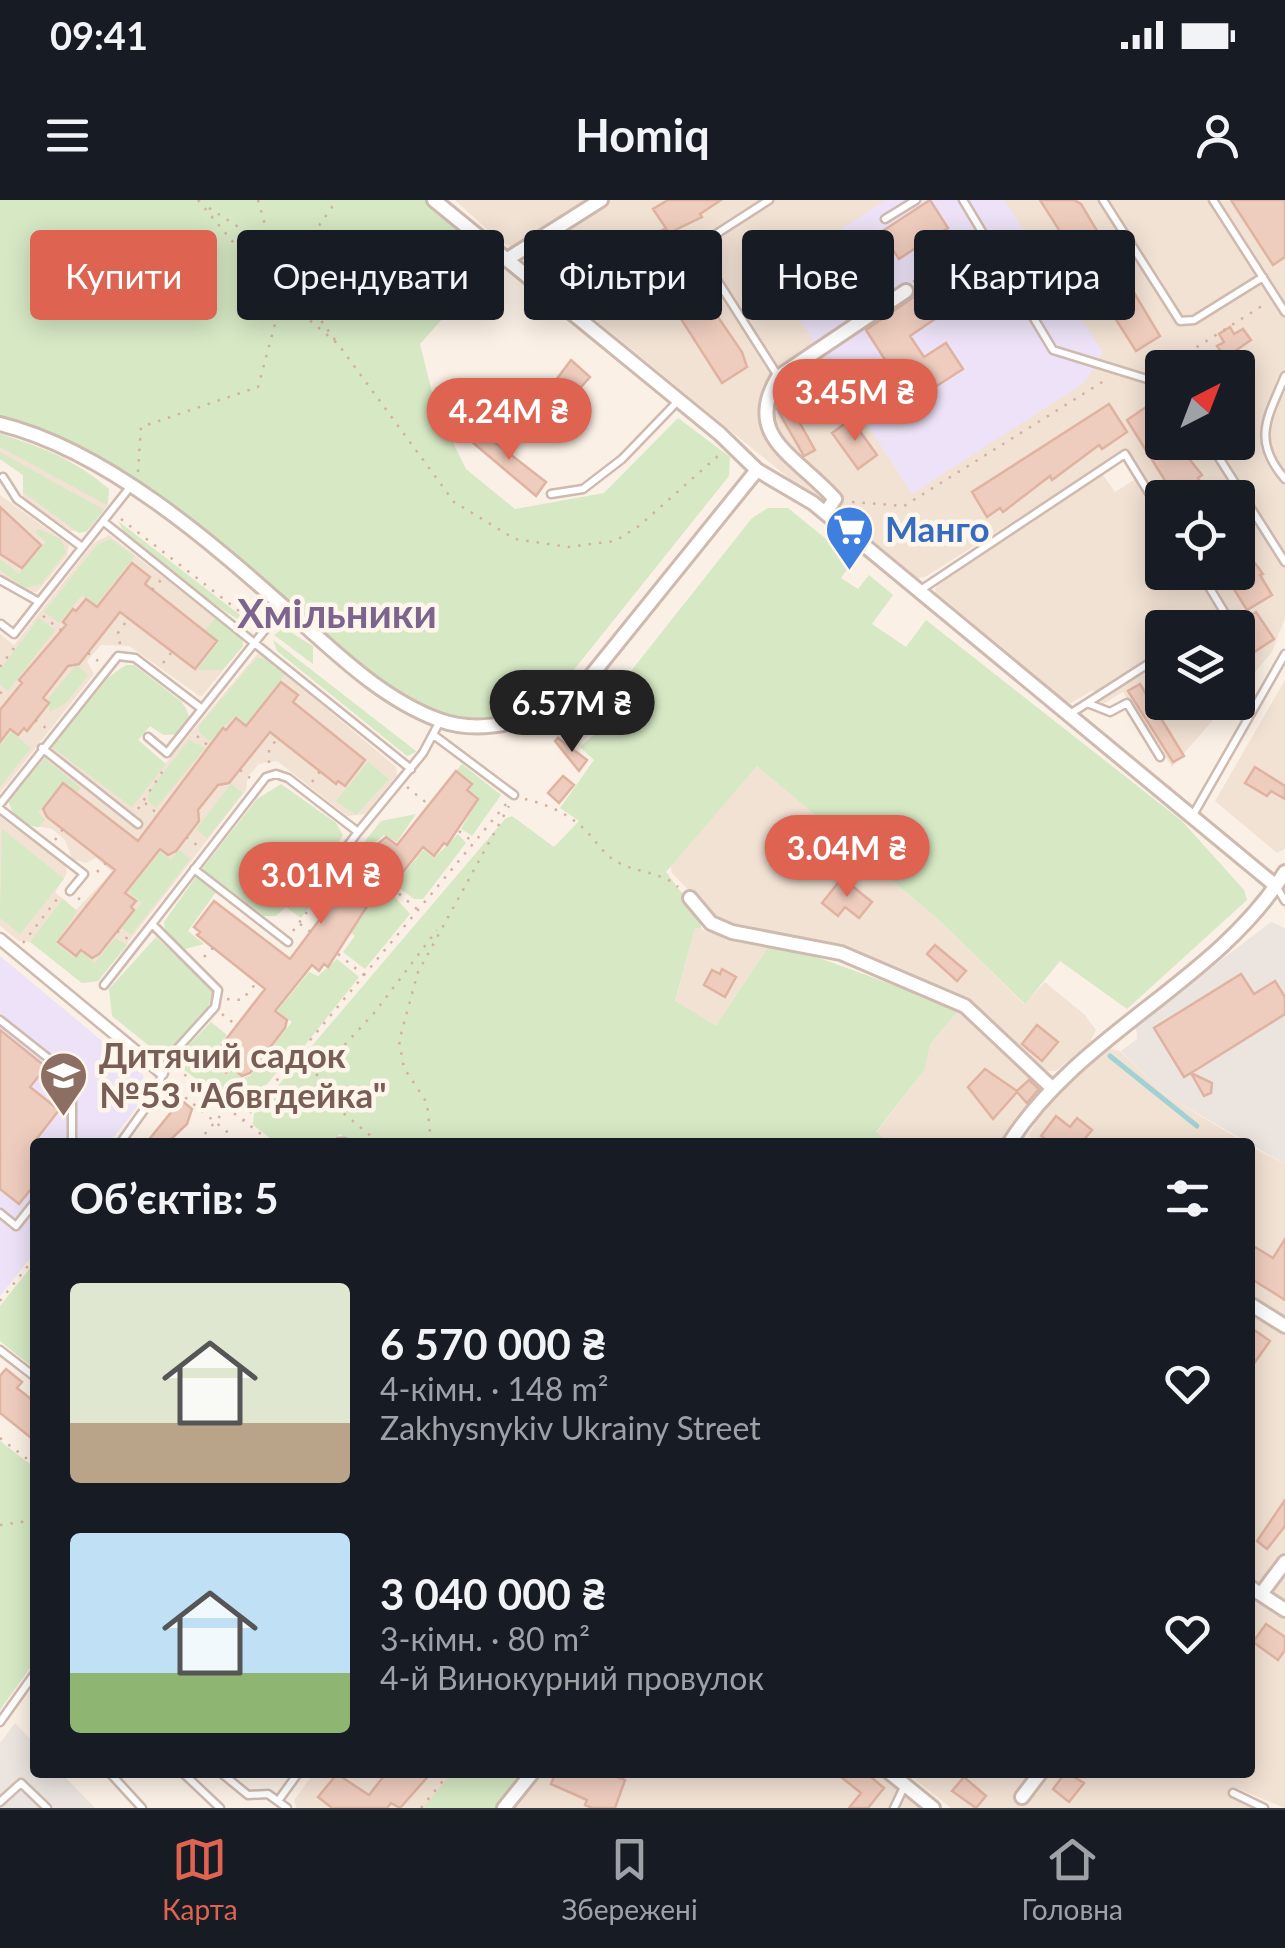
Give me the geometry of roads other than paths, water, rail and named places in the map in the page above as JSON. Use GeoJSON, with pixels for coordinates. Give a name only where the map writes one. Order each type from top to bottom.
{"type":"FeatureCollection","features":[{"type":"Feature","properties":{"kind":"street"},"geometry":{"type":"LineString","coordinates":[[434,200],[465,230]]}},
{"type":"Feature","properties":{"kind":"street"},"geometry":{"type":"LineString","coordinates":[[504,259],[601,200]]}},
{"type":"Feature","properties":{"kind":"street"},"geometry":{"type":"LineString","coordinates":[[504,266],[757,470],[825,513],[1276,886]]}},
{"type":"Feature","properties":{"kind":"street"},"geometry":{"type":"LineString","coordinates":[[825,513],[836,499],[768,433],[762,412],[778,377],[906,291]]}},
{"type":"Feature","properties":{"kind":"street"},"geometry":{"type":"LineString","coordinates":[[0,424],[60,445],[132,486],[284,606],[377,686],[440,720],[481,726],[526,718],[568,699],[593,676],[757,470]]}},
{"type":"Feature","properties":{"kind":"street"},"geometry":{"type":"LineString","coordinates":[[1017,1138],[1052,1088],[1249,920],[1285,872]]}},
{"type":"Feature","properties":{"kind":"street"},"geometry":{"type":"LineString","coordinates":[[690,898],[711,924],[732,932],[841,952],[965,1006],[1052,1088]]}},
{"type":"Feature","properties":{"kind":"street"},"geometry":{"type":"LineString","coordinates":[[0,939],[162,1076]]}},
{"type":"Feature","properties":{"kind":"street"},"geometry":{"type":"LineString","coordinates":[[1255,1307],[1285,1326]]}},
{"type":"Feature","properties":{"kind":"street"},"geometry":{"type":"LineString","coordinates":[[1285,1562],[1255,1591],[1285,1610]]}},
{"type":"Feature","properties":{"kind":"street"},"geometry":{"type":"LineString","coordinates":[[504,1808],[527,1778]]}},
{"type":"Feature","properties":{"kind":"street"},"geometry":{"type":"LineString","coordinates":[[896,1778],[933,1808]]}},
{"type":"Feature","properties":{"kind":"street"},"geometry":{"type":"LineString","coordinates":[[1022,1797],[1036,1778]]}},
{"type":"Feature","properties":{"kind":"lane"},"geometry":{"type":"LineString","coordinates":[[769,200],[696,247],[778,377]]}},
{"type":"Feature","properties":{"kind":"lane"},"geometry":{"type":"LineString","coordinates":[[886,219],[916,200]]}},
{"type":"Feature","properties":{"kind":"lane"},"geometry":{"type":"LineString","coordinates":[[963,200],[1053,350],[1145,377]]}},
{"type":"Feature","properties":{"kind":"lane"},"geometry":{"type":"LineString","coordinates":[[1102,200],[1180,321],[1194,320],[1264,277]]}},
{"type":"Feature","properties":{"kind":"lane"},"geometry":{"type":"LineString","coordinates":[[1213,200],[1285,312]]}},
{"type":"Feature","properties":{"kind":"lane"},"geometry":{"type":"LineString","coordinates":[[1285,376],[1263,429],[1266,451],[1285,479]]}},
{"type":"Feature","properties":{"kind":"lane"},"geometry":{"type":"LineString","coordinates":[[551,494],[583,488],[622,459],[676,402]]}},
{"type":"Feature","properties":{"kind":"lane"},"geometry":{"type":"LineString","coordinates":[[919,591],[1125,454],[1145,486]]}},
{"type":"Feature","properties":{"kind":"lane"},"geometry":{"type":"LineString","coordinates":[[1220,460],[1285,562]]}},
{"type":"Feature","properties":{"kind":"lane"},"geometry":{"type":"LineString","coordinates":[[4,476],[17,499],[82,547]]}},
{"type":"Feature","properties":{"kind":"lane"},"geometry":{"type":"LineString","coordinates":[[1,624],[14,634],[132,486]]}},
{"type":"Feature","properties":{"kind":"lane"},"geometry":{"type":"LineString","coordinates":[[104,522],[411,768]]}},
{"type":"Feature","properties":{"kind":"lane"},"geometry":{"type":"LineString","coordinates":[[0,580],[36,605]]}},
{"type":"Feature","properties":{"kind":"lane"},"geometry":{"type":"LineString","coordinates":[[148,736],[167,753],[284,606]]}},
{"type":"Feature","properties":{"kind":"lane"},"geometry":{"type":"LineString","coordinates":[[1192,816],[1285,654]]}},
{"type":"Feature","properties":{"kind":"lane"},"geometry":{"type":"LineString","coordinates":[[70,891],[84,874],[0,806],[42,748],[122,655],[135,658],[202,708]]}},
{"type":"Feature","properties":{"kind":"lane"},"geometry":{"type":"LineString","coordinates":[[1068,714],[1145,666]]}},
{"type":"Feature","properties":{"kind":"lane"},"geometry":{"type":"LineString","coordinates":[[1086,703],[1110,712],[1127,703],[1160,756]]}},
{"type":"Feature","properties":{"kind":"lane"},"geometry":{"type":"LineString","coordinates":[[304,863],[323,878],[436,736],[440,720]]}},
{"type":"Feature","properties":{"kind":"lane"},"geometry":{"type":"LineString","coordinates":[[436,736],[514,796]]}},
{"type":"Feature","properties":{"kind":"lane"},"geometry":{"type":"LineString","coordinates":[[42,748],[138,824]]}},
{"type":"Feature","properties":{"kind":"lane"},"geometry":{"type":"LineString","coordinates":[[104,985],[259,785],[271,775],[282,775],[358,832]]}},
{"type":"Feature","properties":{"kind":"lane"},"geometry":{"type":"LineString","coordinates":[[194,869],[287,941]]}},
{"type":"Feature","properties":{"kind":"lane"},"geometry":{"type":"LineString","coordinates":[[1276,886],[1285,900]]}},
{"type":"Feature","properties":{"kind":"lane"},"geometry":{"type":"LineString","coordinates":[[123,1138],[162,1076],[167,1061],[215,1008],[219,997],[215,984],[152,924]]}},
{"type":"Feature","properties":{"kind":"lane"},"geometry":{"type":"LineString","coordinates":[[0,1020],[72,1077],[72,1138]]}},
{"type":"Feature","properties":{"kind":"lane"},"geometry":{"type":"LineString","coordinates":[[0,1213],[16,1226],[30,1208]]}},
{"type":"Feature","properties":{"kind":"lane"},"geometry":{"type":"LineString","coordinates":[[0,1350],[30,1373]]}},
{"type":"Feature","properties":{"kind":"lane"},"geometry":{"type":"LineString","coordinates":[[0,1722],[30,1679]]}},
{"type":"Feature","properties":{"kind":"lane"},"geometry":{"type":"LineString","coordinates":[[114,1778],[142,1808]]}},
{"type":"Feature","properties":{"kind":"lane"},"geometry":{"type":"LineString","coordinates":[[192,1778],[220,1808]]}},
{"type":"Feature","properties":{"kind":"lane"},"geometry":{"type":"LineString","coordinates":[[227,1778],[248,1795],[268,1794],[288,1808]]}},
{"type":"Feature","properties":{"kind":"lane"},"geometry":{"type":"LineString","coordinates":[[278,1801],[295,1778]]}},
{"type":"Feature","properties":{"kind":"lane"},"geometry":{"type":"LineString","coordinates":[[0,1802],[21,1783],[47,1808]]}},
{"type":"Feature","properties":{"kind":"lane"},"geometry":{"type":"LineString","coordinates":[[894,1808],[905,1786]]}},
{"type":"Feature","properties":{"kind":"lane"},"geometry":{"type":"LineString","coordinates":[[1233,1793],[1264,1808]]}},
{"type":"Feature","properties":{"kind":"waterway"},"geometry":{"type":"LineString","coordinates":[[1110,1056],[1197,1126]]}},
{"type":"Feature","properties":{"kind":"place","name":"Манго"},"geometry":{"type":"Point","coordinates":[850,572]}},
{"type":"Feature","properties":{"kind":"place","name":"Дитячий садок №53 \"Абвгдейка\""},"geometry":{"type":"Point","coordinates":[64,1118]}},
{"type":"Feature","properties":{"kind":"district","name":"Хмільники"},"geometry":{"type":"Point","coordinates":[337,614]}}]}
